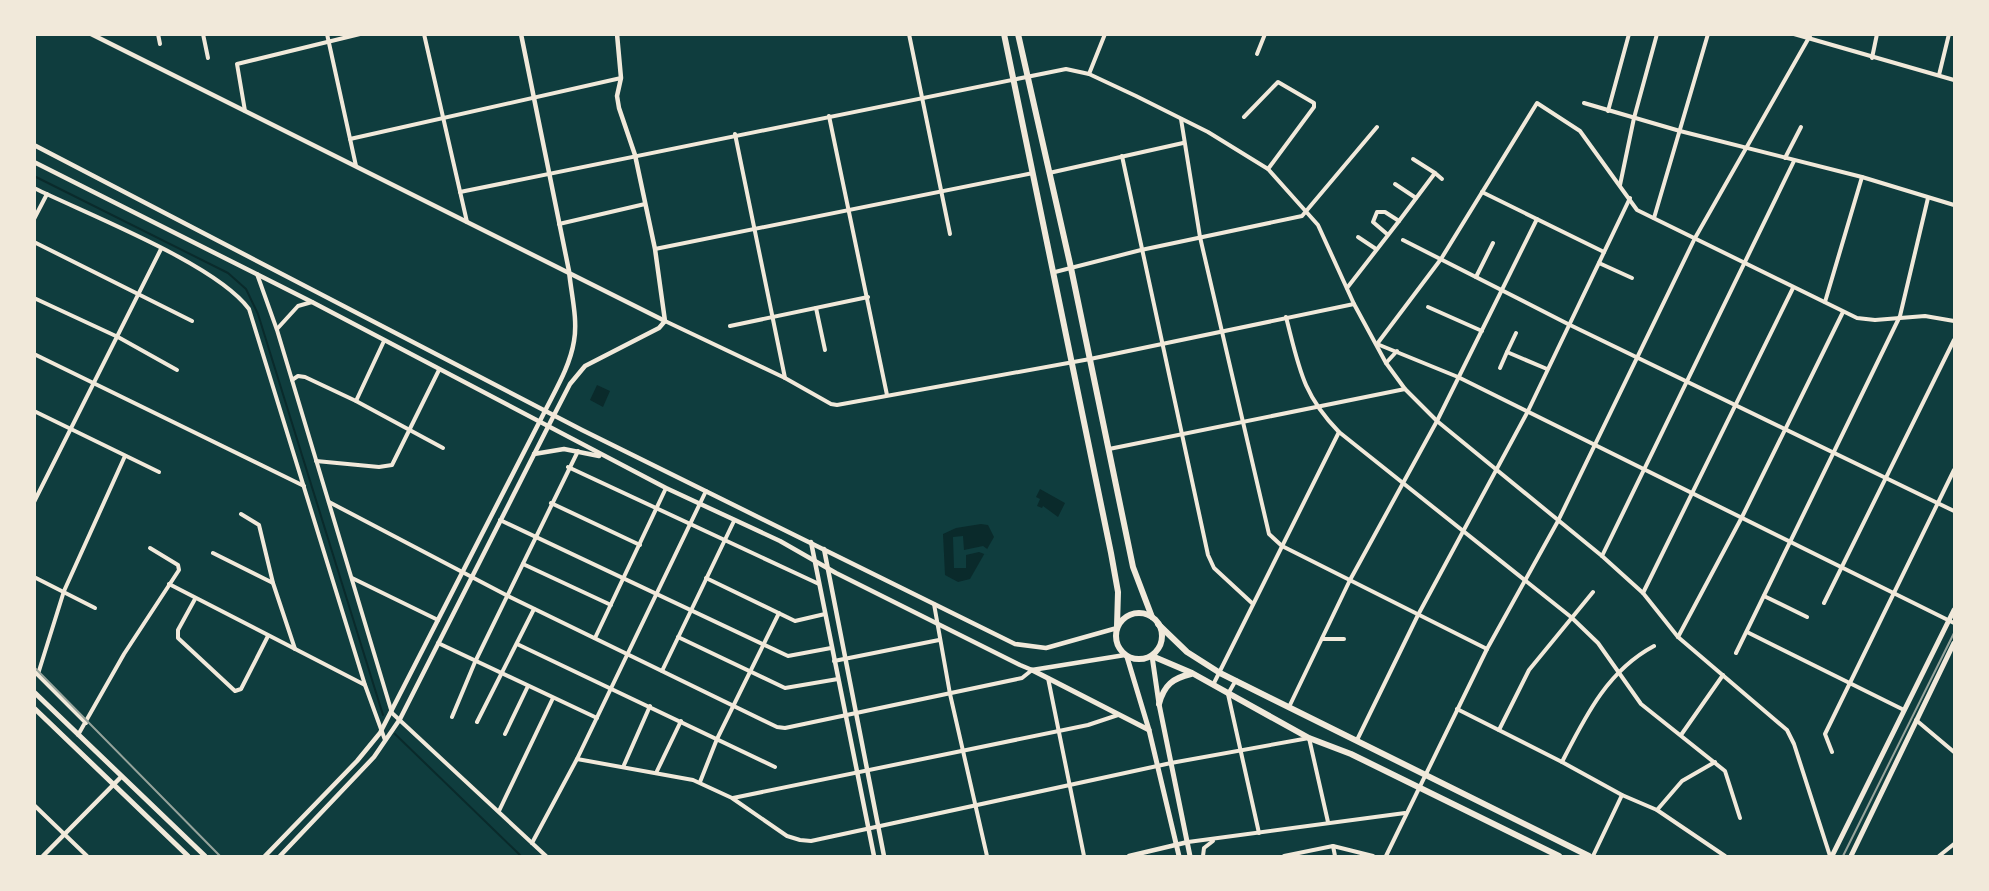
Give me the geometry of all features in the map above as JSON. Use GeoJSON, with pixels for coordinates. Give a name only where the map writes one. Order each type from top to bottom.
{"type":"FeatureCollection","features":[{"type":"Feature","properties":{"kind":"highway"},"geometry":{"type":"LineString","coordinates":[[1004,34],[1055,273],[1118,592],[1116,643],[1126,656],[1138,660],[1152,656],[1192,674],[1309,738],[1351,754],[1419,786],[1559,856]]}},
{"type":"Feature","properties":{"kind":"highway"},"geometry":{"type":"LineString","coordinates":[[1018,34],[1071,268],[1133,567],[1152,617],[1187,652],[1220,673],[1591,856]]}},
{"type":"Feature","properties":{"kind":"highway"},"geometry":{"type":"LineString","coordinates":[[1117,627],[1133,614],[1152,617]]}},
{"type":"Feature","properties":{"kind":"highway"},"geometry":{"type":"LineString","coordinates":[[1152,656],[1161,642],[1158,624]]}},
{"type":"Feature","properties":{"kind":"highway"},"geometry":{"type":"LineString","coordinates":[[1159,704],[1166,686],[1175,677],[1192,674]]}},
{"type":"Feature","properties":{"kind":"main road"},"geometry":{"type":"LineString","coordinates":[[91,34],[665,321]]}},
{"type":"Feature","properties":{"kind":"main road"},"geometry":{"type":"LineString","coordinates":[[265,856],[357,761],[380,733],[545,411],[568,362],[575,340],[569,271],[521,34]]}},
{"type":"Feature","properties":{"kind":"main road"},"geometry":{"type":"LineString","coordinates":[[280,856],[386,741],[400,719],[570,384],[585,366],[659,328],[665,321],[655,249],[635,155],[619,108],[617,96],[621,78],[617,34]]}},
{"type":"Feature","properties":{"kind":"main road"},"geometry":{"type":"LineString","coordinates":[[34,145],[545,411],[1015,644],[1030,648],[1070,644],[1117,627]]}},
{"type":"Feature","properties":{"kind":"main road"},"geometry":{"type":"LineString","coordinates":[[34,162],[312,302],[607,458],[815,560],[1149,730]]}},
{"type":"Feature","properties":{"kind":"main road"},"geometry":{"type":"LineString","coordinates":[[409,354],[416,343]]}},
{"type":"Feature","properties":{"kind":"main road"},"geometry":{"type":"LineString","coordinates":[[534,454],[552,449],[578,451],[607,458]]}},
{"type":"Feature","properties":{"kind":"main road"},"geometry":{"type":"LineString","coordinates":[[811,542],[874,856]]}},
{"type":"Feature","properties":{"kind":"main road"},"geometry":{"type":"LineString","coordinates":[[824,549],[884,856]]}},
{"type":"Feature","properties":{"kind":"main road"},"geometry":{"type":"LineString","coordinates":[[1831,856],[1904,710],[1952,621],[1954,609]]}},
{"type":"Feature","properties":{"kind":"main road"},"geometry":{"type":"LineString","coordinates":[[1851,856],[1954,643]]}},
{"type":"Feature","properties":{"kind":"main road"},"geometry":{"type":"LineString","coordinates":[[1032,670],[1126,656],[1149,730],[1179,856]]}},
{"type":"Feature","properties":{"kind":"main road"},"geometry":{"type":"LineString","coordinates":[[1152,656],[1159,704],[1191,856]]}},
{"type":"Feature","properties":{"kind":"main road"},"geometry":{"type":"LineString","coordinates":[[34,692],[205,856]]}},
{"type":"Feature","properties":{"kind":"main road"},"geometry":{"type":"LineString","coordinates":[[34,708],[188,856]]}},
{"type":"Feature","properties":{"kind":"main road"},"geometry":{"type":"LineString","coordinates":[[43,856],[121,777]]}},
{"type":"Feature","properties":{"kind":"main road"},"geometry":{"type":"LineString","coordinates":[[1129,856],[1188,842]]}},
{"type":"Feature","properties":{"kind":"main road"},"geometry":{"type":"LineString","coordinates":[[1151,851],[1159,856]]}},
{"type":"Feature","properties":{"kind":"street"},"geometry":{"type":"LineString","coordinates":[[158,34],[160,44]]}},
{"type":"Feature","properties":{"kind":"street"},"geometry":{"type":"LineString","coordinates":[[203,34],[208,58]]}},
{"type":"Feature","properties":{"kind":"street"},"geometry":{"type":"LineString","coordinates":[[327,34],[357,167]]}},
{"type":"Feature","properties":{"kind":"street"},"geometry":{"type":"LineString","coordinates":[[245,111],[236,69],[237,64],[360,34]]}},
{"type":"Feature","properties":{"kind":"street"},"geometry":{"type":"LineString","coordinates":[[424,34],[467,222]]}},
{"type":"Feature","properties":{"kind":"street"},"geometry":{"type":"LineString","coordinates":[[909,34],[950,234]]}},
{"type":"Feature","properties":{"kind":"street"},"geometry":{"type":"LineString","coordinates":[[1089,74],[1105,34]]}},
{"type":"Feature","properties":{"kind":"street"},"geometry":{"type":"LineString","coordinates":[[1257,54],[1265,34]]}},
{"type":"Feature","properties":{"kind":"street"},"geometry":{"type":"LineString","coordinates":[[1608,111],[1629,34]]}},
{"type":"Feature","properties":{"kind":"street"},"geometry":{"type":"LineString","coordinates":[[1620,185],[1634,118],[1657,34]]}},
{"type":"Feature","properties":{"kind":"street"},"geometry":{"type":"LineString","coordinates":[[1654,218],[1708,34]]}},
{"type":"Feature","properties":{"kind":"street"},"geometry":{"type":"LineString","coordinates":[[1794,34],[1954,80]]}},
{"type":"Feature","properties":{"kind":"street"},"geometry":{"type":"LineString","coordinates":[[1872,58],[1877,34]]}},
{"type":"Feature","properties":{"kind":"street"},"geometry":{"type":"LineString","coordinates":[[1939,75],[1949,34]]}},
{"type":"Feature","properties":{"kind":"street"},"geometry":{"type":"LineString","coordinates":[[1386,856],[1424,774],[1487,649],[1558,520],[1596,445],[1695,238],[1810,37]]}},
{"type":"Feature","properties":{"kind":"street"},"geometry":{"type":"LineString","coordinates":[[460,192],[735,134],[1015,81],[1066,69],[1089,74],[1181,118],[1268,169],[1308,211],[1327,242],[1354,304],[1386,363],[1405,389],[1437,421],[1602,556],[1642,593],[1678,637],[1787,730],[1794,744],[1831,856]]}},
{"type":"Feature","properties":{"kind":"street"},"geometry":{"type":"LineString","coordinates":[[350,139],[621,78]]}},
{"type":"Feature","properties":{"kind":"street"},"geometry":{"type":"LineString","coordinates":[[1244,117],[1278,82],[1310,98],[1314,107],[1268,169]]}},
{"type":"Feature","properties":{"kind":"street"},"geometry":{"type":"LineString","coordinates":[[1377,344],[1441,259],[1538,103],[1580,131],[1630,198],[1633,206],[1654,218],[1743,264],[1843,312],[1866,320],[1925,316],[1954,321]]}},
{"type":"Feature","properties":{"kind":"street"},"geometry":{"type":"LineString","coordinates":[[1584,103],[1680,131],[1863,177],[1954,205]]}},
{"type":"Feature","properties":{"kind":"street"},"geometry":{"type":"LineString","coordinates":[[829,116],[887,395]]}},
{"type":"Feature","properties":{"kind":"street"},"geometry":{"type":"LineString","coordinates":[[1181,118],[1183,143],[1200,237],[1265,526],[1269,534],[1282,546],[1487,649]]}},
{"type":"Feature","properties":{"kind":"street"},"geometry":{"type":"LineString","coordinates":[[1055,273],[1141,250],[1302,216],[1377,127]]}},
{"type":"Feature","properties":{"kind":"street"},"geometry":{"type":"LineString","coordinates":[[1785,158],[1801,127]]}},
{"type":"Feature","properties":{"kind":"street"},"geometry":{"type":"LineString","coordinates":[[735,134],[785,378]]}},
{"type":"Feature","properties":{"kind":"street"},"geometry":{"type":"LineString","coordinates":[[1049,173],[1183,143]]}},
{"type":"Feature","properties":{"kind":"street"},"geometry":{"type":"LineString","coordinates":[[1122,156],[1180,435],[1208,555],[1215,568],[1253,604]]}},
{"type":"Feature","properties":{"kind":"street"},"geometry":{"type":"LineString","coordinates":[[1413,159],[1442,179]]}},
{"type":"Feature","properties":{"kind":"street"},"geometry":{"type":"LineString","coordinates":[[1602,556],[1794,161]]}},
{"type":"Feature","properties":{"kind":"street"},"geometry":{"type":"LineString","coordinates":[[655,249],[940,194],[1033,173]]}},
{"type":"Feature","properties":{"kind":"street"},"geometry":{"type":"LineString","coordinates":[[1347,288],[1434,174]]}},
{"type":"Feature","properties":{"kind":"street"},"geometry":{"type":"LineString","coordinates":[[1825,302],[1863,177]]}},
{"type":"Feature","properties":{"kind":"street"},"geometry":{"type":"LineString","coordinates":[[1395,184],[1416,198]]}},
{"type":"Feature","properties":{"kind":"street"},"geometry":{"type":"LineString","coordinates":[[34,188],[162,249],[226,284],[249,309],[380,733],[386,741]]}},
{"type":"Feature","properties":{"kind":"street"},"geometry":{"type":"LineString","coordinates":[[1482,192],[1604,252]]}},
{"type":"Feature","properties":{"kind":"street"},"geometry":{"type":"LineString","coordinates":[[34,219],[46,194]]}},
{"type":"Feature","properties":{"kind":"street"},"geometry":{"type":"LineString","coordinates":[[1357,741],[1418,615],[1528,411],[1630,198]]}},
{"type":"Feature","properties":{"kind":"street"},"geometry":{"type":"LineString","coordinates":[[1736,653],[1900,316],[1928,198]]}},
{"type":"Feature","properties":{"kind":"street"},"geometry":{"type":"LineString","coordinates":[[559,224],[645,204]]}},
{"type":"Feature","properties":{"kind":"street"},"geometry":{"type":"LineString","coordinates":[[1388,234],[1373,222],[1377,212],[1385,212],[1399,220]]}},
{"type":"Feature","properties":{"kind":"street"},"geometry":{"type":"LineString","coordinates":[[1289,706],[1350,580],[1437,421],[1537,219]]}},
{"type":"Feature","properties":{"kind":"street"},"geometry":{"type":"LineString","coordinates":[[1358,237],[1376,249]]}},
{"type":"Feature","properties":{"kind":"street"},"geometry":{"type":"LineString","coordinates":[[1403,240],[1637,358],[1887,476],[1954,511]]}},
{"type":"Feature","properties":{"kind":"street"},"geometry":{"type":"LineString","coordinates":[[34,242],[140,292],[192,321]]}},
{"type":"Feature","properties":{"kind":"street"},"geometry":{"type":"LineString","coordinates":[[1476,277],[1493,243]]}},
{"type":"Feature","properties":{"kind":"street"},"geometry":{"type":"LineString","coordinates":[[34,502],[162,249]]}},
{"type":"Feature","properties":{"kind":"street"},"geometry":{"type":"LineString","coordinates":[[1599,263],[1632,278]]}},
{"type":"Feature","properties":{"kind":"street"},"geometry":{"type":"LineString","coordinates":[[257,274],[277,330],[392,712],[546,856]]}},
{"type":"Feature","properties":{"kind":"street"},"geometry":{"type":"LineString","coordinates":[[1642,593],[1793,288]]}},
{"type":"Feature","properties":{"kind":"street"},"geometry":{"type":"LineString","coordinates":[[730,326],[868,297]]}},
{"type":"Feature","properties":{"kind":"street"},"geometry":{"type":"LineString","coordinates":[[34,298],[118,337],[177,370]]}},
{"type":"Feature","properties":{"kind":"street"},"geometry":{"type":"LineString","coordinates":[[277,330],[285,317],[298,306],[312,302]]}},
{"type":"Feature","properties":{"kind":"street"},"geometry":{"type":"LineString","coordinates":[[665,321],[785,378],[834,405],[1090,359],[1354,304]]}},
{"type":"Feature","properties":{"kind":"street"},"geometry":{"type":"LineString","coordinates":[[816,308],[825,350]]}},
{"type":"Feature","properties":{"kind":"street"},"geometry":{"type":"LineString","coordinates":[[1428,308],[1482,331]]}},
{"type":"Feature","properties":{"kind":"street"},"geometry":{"type":"LineString","coordinates":[[1678,637],[1742,517],[1843,312]]}},
{"type":"Feature","properties":{"kind":"street"},"geometry":{"type":"LineString","coordinates":[[1286,317],[1304,383],[1316,406],[1339,432],[1571,617],[1598,643],[1641,704],[1725,771],[1740,818]]}},
{"type":"Feature","properties":{"kind":"street"},"geometry":{"type":"LineString","coordinates":[[1500,368],[1516,333]]}},
{"type":"Feature","properties":{"kind":"street"},"geometry":{"type":"LineString","coordinates":[[1824,603],[1954,340]]}},
{"type":"Feature","properties":{"kind":"street"},"geometry":{"type":"LineString","coordinates":[[356,401],[384,341]]}},
{"type":"Feature","properties":{"kind":"street"},"geometry":{"type":"LineString","coordinates":[[1377,344],[1458,377],[1952,621]]}},
{"type":"Feature","properties":{"kind":"street"},"geometry":{"type":"LineString","coordinates":[[1386,363],[1397,351]]}},
{"type":"Feature","properties":{"kind":"street"},"geometry":{"type":"LineString","coordinates":[[1508,352],[1547,369]]}},
{"type":"Feature","properties":{"kind":"street"},"geometry":{"type":"LineString","coordinates":[[34,354],[305,486]]}},
{"type":"Feature","properties":{"kind":"street"},"geometry":{"type":"LineString","coordinates":[[316,461],[388,467],[392,465],[439,370]]}},
{"type":"Feature","properties":{"kind":"street"},"geometry":{"type":"LineString","coordinates":[[292,380],[301,376],[356,401],[443,448]]}},
{"type":"Feature","properties":{"kind":"street"},"geometry":{"type":"LineString","coordinates":[[1107,449],[1405,389]]}},
{"type":"Feature","properties":{"kind":"street"},"geometry":{"type":"LineString","coordinates":[[34,411],[159,472]]}},
{"type":"Feature","properties":{"kind":"street"},"geometry":{"type":"LineString","coordinates":[[1214,685],[1339,432]]}},
{"type":"Feature","properties":{"kind":"street"},"geometry":{"type":"LineString","coordinates":[[452,717],[475,662],[524,564],[568,467],[578,451]]}},
{"type":"Feature","properties":{"kind":"street"},"geometry":{"type":"LineString","coordinates":[[86,723],[36,673],[64,591],[125,456]]}},
{"type":"Feature","properties":{"kind":"street"},"geometry":{"type":"LineString","coordinates":[[568,467],[819,584]]}},
{"type":"Feature","properties":{"kind":"street"},"geometry":{"type":"LineString","coordinates":[[1832,752],[1825,734],[1954,470]]}},
{"type":"Feature","properties":{"kind":"street"},"geometry":{"type":"LineString","coordinates":[[595,638],[666,488]]}},
{"type":"Feature","properties":{"kind":"street"},"geometry":{"type":"LineString","coordinates":[[532,843],[577,759],[706,491]]}},
{"type":"Feature","properties":{"kind":"street"},"geometry":{"type":"LineString","coordinates":[[329,502],[534,609],[733,707],[785,728],[1022,678],[1032,670]]}},
{"type":"Feature","properties":{"kind":"street"},"geometry":{"type":"LineString","coordinates":[[551,503],[640,545]]}},
{"type":"Feature","properties":{"kind":"street"},"geometry":{"type":"LineString","coordinates":[[241,514],[259,525],[273,583],[295,649]]}},
{"type":"Feature","properties":{"kind":"street"},"geometry":{"type":"LineString","coordinates":[[500,519],[763,644],[794,656],[831,648]]}},
{"type":"Feature","properties":{"kind":"street"},"geometry":{"type":"LineString","coordinates":[[662,671],[734,521]]}},
{"type":"Feature","properties":{"kind":"street"},"geometry":{"type":"LineString","coordinates":[[78,735],[124,654],[177,574],[178,565],[150,548]]}},
{"type":"Feature","properties":{"kind":"street"},"geometry":{"type":"LineString","coordinates":[[213,553],[273,583]]}},
{"type":"Feature","properties":{"kind":"street"},"geometry":{"type":"LineString","coordinates":[[524,564],[611,605]]}},
{"type":"Feature","properties":{"kind":"street"},"geometry":{"type":"LineString","coordinates":[[34,577],[95,608]]}},
{"type":"Feature","properties":{"kind":"street"},"geometry":{"type":"LineString","coordinates":[[352,578],[438,620]]}},
{"type":"Feature","properties":{"kind":"street"},"geometry":{"type":"LineString","coordinates":[[706,578],[795,621],[825,614]]}},
{"type":"Feature","properties":{"kind":"street"},"geometry":{"type":"LineString","coordinates":[[169,584],[365,685]]}},
{"type":"Feature","properties":{"kind":"street"},"geometry":{"type":"LineString","coordinates":[[1499,730],[1529,670],[1593,592]]}},
{"type":"Feature","properties":{"kind":"street"},"geometry":{"type":"LineString","coordinates":[[1764,596],[1807,616]]}},
{"type":"Feature","properties":{"kind":"street"},"geometry":{"type":"LineString","coordinates":[[195,599],[178,630],[178,638],[235,691],[241,689],[268,636]]}},
{"type":"Feature","properties":{"kind":"street"},"geometry":{"type":"LineString","coordinates":[[934,604],[950,694],[987,856]]}},
{"type":"Feature","properties":{"kind":"street"},"geometry":{"type":"LineString","coordinates":[[477,722],[534,609]]}},
{"type":"Feature","properties":{"kind":"street"},"geometry":{"type":"LineString","coordinates":[[700,782],[717,739],[778,613]]}},
{"type":"Feature","properties":{"kind":"street"},"geometry":{"type":"LineString","coordinates":[[1747,632],[1904,710]]}},
{"type":"Feature","properties":{"kind":"street"},"geometry":{"type":"LineString","coordinates":[[678,637],[785,688],[838,679]]}},
{"type":"Feature","properties":{"kind":"street"},"geometry":{"type":"LineString","coordinates":[[1322,639],[1344,639]]}},
{"type":"Feature","properties":{"kind":"street"},"geometry":{"type":"LineString","coordinates":[[834,661],[939,640]]}},
{"type":"Feature","properties":{"kind":"street"},"geometry":{"type":"LineString","coordinates":[[437,643],[597,718]]}},
{"type":"Feature","properties":{"kind":"street"},"geometry":{"type":"LineString","coordinates":[[517,644],[612,687],[775,767]]}},
{"type":"Feature","properties":{"kind":"street"},"geometry":{"type":"LineString","coordinates":[[1562,762],[1589,708],[1617,673],[1654,646]]}},
{"type":"Feature","properties":{"kind":"street"},"geometry":{"type":"LineString","coordinates":[[1681,735],[1723,675]]}},
{"type":"Feature","properties":{"kind":"street"},"geometry":{"type":"LineString","coordinates":[[1048,678],[1084,856]]}},
{"type":"Feature","properties":{"kind":"street"},"geometry":{"type":"LineString","coordinates":[[1236,680],[1228,694],[1259,833]]}},
{"type":"Feature","properties":{"kind":"street"},"geometry":{"type":"LineString","coordinates":[[505,734],[528,686]]}},
{"type":"Feature","properties":{"kind":"street"},"geometry":{"type":"LineString","coordinates":[[499,812],[553,698]]}},
{"type":"Feature","properties":{"kind":"street"},"geometry":{"type":"LineString","coordinates":[[624,765],[650,706]]}},
{"type":"Feature","properties":{"kind":"street"},"geometry":{"type":"LineString","coordinates":[[1457,709],[1622,795],[1657,810],[1725,856]]}},
{"type":"Feature","properties":{"kind":"street"},"geometry":{"type":"LineString","coordinates":[[732,798],[1059,731],[1120,715]]}},
{"type":"Feature","properties":{"kind":"street"},"geometry":{"type":"LineString","coordinates":[[1916,720],[1954,752]]}},
{"type":"Feature","properties":{"kind":"street"},"geometry":{"type":"LineString","coordinates":[[657,771],[681,721]]}},
{"type":"Feature","properties":{"kind":"street"},"geometry":{"type":"LineString","coordinates":[[577,759],[657,771],[700,782],[732,798],[787,836],[812,841],[1171,763],[1309,738],[1328,822]]}},
{"type":"Feature","properties":{"kind":"street"},"geometry":{"type":"LineString","coordinates":[[1657,810],[1682,782],[1715,762]]}},
{"type":"Feature","properties":{"kind":"street"},"geometry":{"type":"LineString","coordinates":[[1591,856],[1622,795]]}},
{"type":"Feature","properties":{"kind":"street"},"geometry":{"type":"LineString","coordinates":[[34,805],[87,856]]}},
{"type":"Feature","properties":{"kind":"street"},"geometry":{"type":"LineString","coordinates":[[1188,842],[1406,813]]}},
{"type":"Feature","properties":{"kind":"street"},"geometry":{"type":"LineString","coordinates":[[1203,856],[1204,848],[1216,839]]}},
{"type":"Feature","properties":{"kind":"street"},"geometry":{"type":"LineString","coordinates":[[1938,856],[1954,844]]}},
{"type":"Feature","properties":{"kind":"street"},"geometry":{"type":"LineString","coordinates":[[1284,856],[1333,846],[1373,856]]}},
{"type":"Feature","properties":{"kind":"street"},"geometry":{"type":"LineString","coordinates":[[1333,846],[1335,856]]}},
{"type":"Feature","properties":{"kind":"water"},"geometry":{"type":"Polygon","coordinates":[[[597,385],[610,391],[603,407],[590,400],[597,385]]]}},
{"type":"Feature","properties":{"kind":"water"},"geometry":{"type":"Polygon","coordinates":[[[1040,489],[1065,503],[1058,517],[1043,506],[1042,508],[1037,506],[1040,499],[1036,497],[1040,489]]]}},
{"type":"Feature","properties":{"kind":"water"},"geometry":{"type":"Polygon","coordinates":[[[988,525],[994,537],[970,579],[958,582],[945,575],[943,534],[956,528],[988,525]]]}},
{"type":"Feature","properties":{"kind":"pier"},"geometry":{"type":"Polygon","coordinates":[[[963,536],[964,550],[983,546],[990,551],[987,555],[979,552],[966,555],[966,568],[954,568],[953,537],[963,536]]]}},
{"type":"Feature","properties":{"kind":"waterway"},"geometry":{"type":"LineString","coordinates":[[34,176],[228,273],[246,289],[258,314],[383,715]]}},
{"type":"Feature","properties":{"kind":"waterway"},"geometry":{"type":"LineString","coordinates":[[395,734],[521,856]]}},
{"type":"Feature","properties":{"kind":"railway"},"geometry":{"type":"LineString","coordinates":[[1843,856],[1954,633]]}},
{"type":"Feature","properties":{"kind":"railway"},"geometry":{"type":"LineString","coordinates":[[34,667],[220,856]]}}]}
